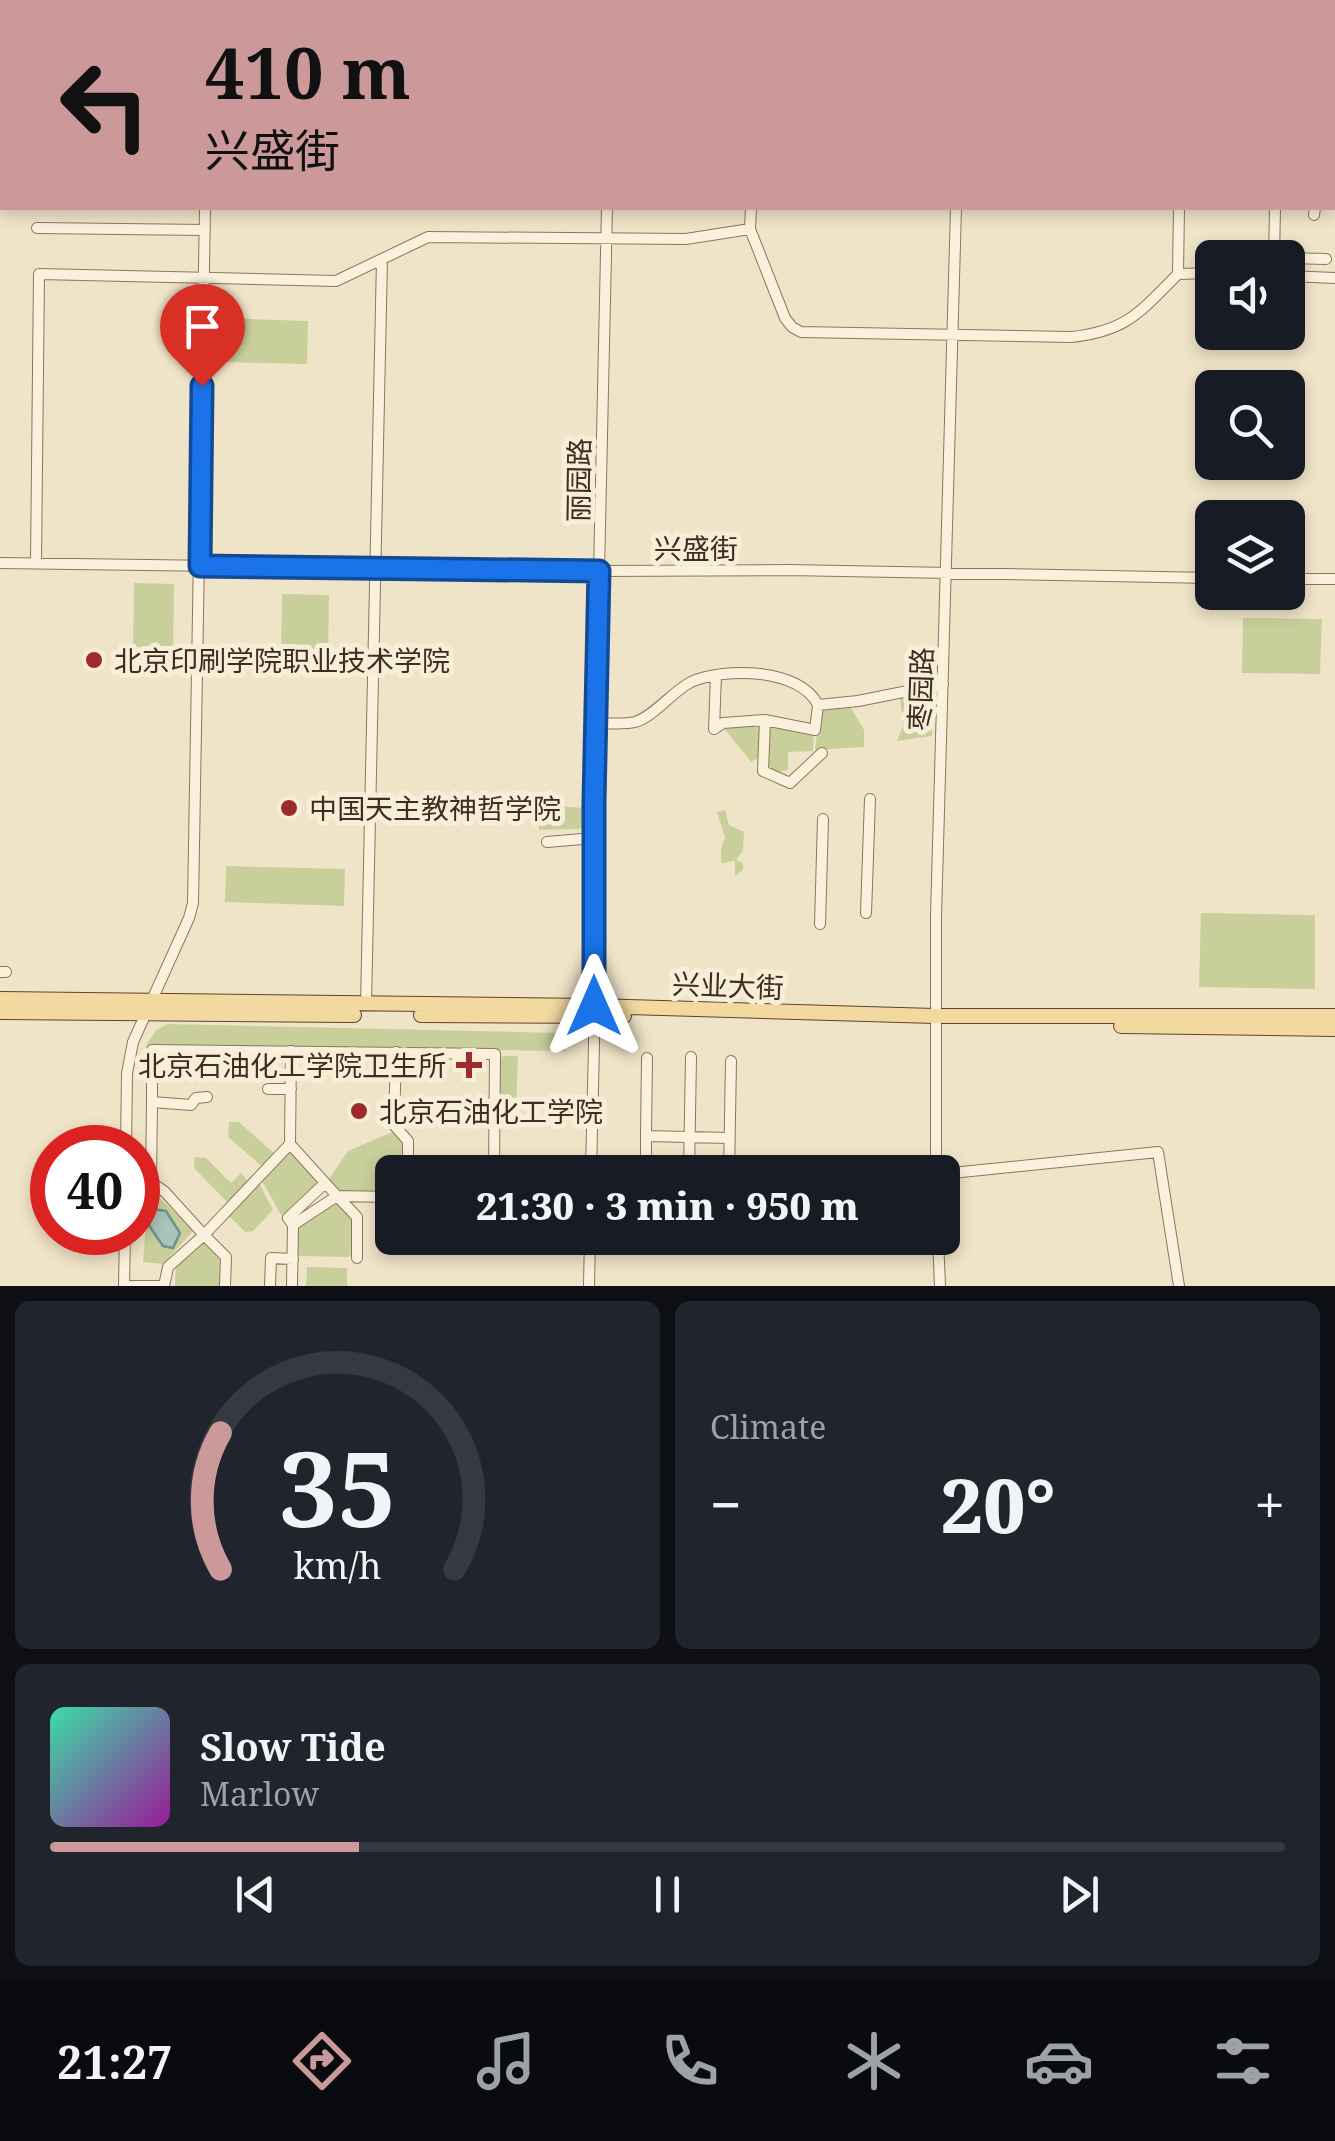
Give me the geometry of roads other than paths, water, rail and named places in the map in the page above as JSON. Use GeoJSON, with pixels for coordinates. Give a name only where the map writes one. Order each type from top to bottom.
{"type":"FeatureCollection","features":[{"type":"Feature","properties":{"kind":"main road","name":"兴业大街"},"geometry":{"type":"LineString","coordinates":[[0,999],[148,1006],[594,1012]]}},
{"type":"Feature","properties":{"kind":"main road","name":"兴业大街"},"geometry":{"type":"LineString","coordinates":[[0,1012],[148,1006],[366,1006],[1335,1029]]}},
{"type":"Feature","properties":{"kind":"main road","name":"兴业大街"},"geometry":{"type":"LineString","coordinates":[[935,1021],[1335,1016]]}},
{"type":"Feature","properties":{"kind":"street"},"geometry":{"type":"LineString","coordinates":[[127,1125],[129,1057],[193,903],[206,210]]}},
{"type":"Feature","properties":{"kind":"street","name":"丽园路"},"geometry":{"type":"LineString","coordinates":[[591,1155],[607,210]]}},
{"type":"Feature","properties":{"kind":"street"},"geometry":{"type":"LineString","coordinates":[[751,210],[750,229],[785,318],[801,332],[1071,337],[1099,334],[1123,325],[1178,274],[1179,210]]}},
{"type":"Feature","properties":{"kind":"street","name":"枣园路"},"geometry":{"type":"LineString","coordinates":[[939,1155],[935,1021],[956,210]]}},
{"type":"Feature","properties":{"kind":"street"},"geometry":{"type":"LineString","coordinates":[[1274,210],[1274,240]]}},
{"type":"Feature","properties":{"kind":"street"},"geometry":{"type":"LineString","coordinates":[[37,228],[205,230]]}},
{"type":"Feature","properties":{"kind":"street"},"geometry":{"type":"LineString","coordinates":[[36,563],[39,274],[336,281],[428,237],[686,239],[750,229]]}},
{"type":"Feature","properties":{"kind":"street"},"geometry":{"type":"LineString","coordinates":[[1305,258],[1326,258]]}},
{"type":"Feature","properties":{"kind":"street"},"geometry":{"type":"LineString","coordinates":[[366,1006],[382,259]]}},
{"type":"Feature","properties":{"kind":"street"},"geometry":{"type":"LineString","coordinates":[[1178,274],[1195,274]]}},
{"type":"Feature","properties":{"kind":"street"},"geometry":{"type":"LineString","coordinates":[[1305,277],[1335,278]]}},
{"type":"Feature","properties":{"kind":"street","name":"兴盛街"},"geometry":{"type":"LineString","coordinates":[[0,563],[1195,578]]}},
{"type":"Feature","properties":{"kind":"street"},"geometry":{"type":"LineString","coordinates":[[1305,579],[1335,580]]}},
{"type":"Feature","properties":{"kind":"street"},"geometry":{"type":"LineString","coordinates":[[596,723],[637,722],[691,682],[716,675],[743,672],[774,676],[814,696],[818,705],[816,730],[765,720],[723,723],[714,729],[716,675]]}},
{"type":"Feature","properties":{"kind":"street"},"geometry":{"type":"LineString","coordinates":[[818,705],[943,684]]}},
{"type":"Feature","properties":{"kind":"street"},"geometry":{"type":"LineString","coordinates":[[765,720],[763,771],[790,783],[822,753]]}},
{"type":"Feature","properties":{"kind":"street"},"geometry":{"type":"LineString","coordinates":[[866,914],[870,799]]}},
{"type":"Feature","properties":{"kind":"street"},"geometry":{"type":"LineString","coordinates":[[820,924],[822,819]]}},
{"type":"Feature","properties":{"kind":"street"},"geometry":{"type":"LineString","coordinates":[[547,842],[594,838]]}},
{"type":"Feature","properties":{"kind":"street"},"geometry":{"type":"LineString","coordinates":[[224,1286],[226,1256],[166,1192],[151,1182],[152,1050],[495,1054],[494,1155]]}},
{"type":"Feature","properties":{"kind":"street"},"geometry":{"type":"LineString","coordinates":[[291,1051],[290,1144],[357,1217],[357,1258]]}},
{"type":"Feature","properties":{"kind":"street"},"geometry":{"type":"LineString","coordinates":[[396,1052],[394,1125],[408,1141],[408,1155]]}},
{"type":"Feature","properties":{"kind":"street"},"geometry":{"type":"LineString","coordinates":[[688,1155],[691,1057]]}},
{"type":"Feature","properties":{"kind":"street"},"geometry":{"type":"LineString","coordinates":[[646,1155],[647,1058]]}},
{"type":"Feature","properties":{"kind":"street"},"geometry":{"type":"LineString","coordinates":[[729,1155],[731,1060]]}},
{"type":"Feature","properties":{"kind":"street"},"geometry":{"type":"LineString","coordinates":[[268,1089],[290,1089]]}},
{"type":"Feature","properties":{"kind":"street"},"geometry":{"type":"LineString","coordinates":[[152,1102],[191,1105],[196,1098],[207,1097]]}},
{"type":"Feature","properties":{"kind":"street"},"geometry":{"type":"LineString","coordinates":[[646,1136],[729,1138]]}},
{"type":"Feature","properties":{"kind":"street"},"geometry":{"type":"LineString","coordinates":[[125,1255],[124,1286],[164,1286],[168,1268],[290,1144]]}},
{"type":"Feature","properties":{"kind":"street"},"geometry":{"type":"LineString","coordinates":[[960,1171],[1158,1152],[1179,1286]]}},
{"type":"Feature","properties":{"kind":"street"},"geometry":{"type":"LineString","coordinates":[[292,1286],[293,1225],[288,1218],[325,1182]]}},
{"type":"Feature","properties":{"kind":"street"},"geometry":{"type":"LineString","coordinates":[[293,1225],[337,1196],[375,1197]]}},
{"type":"Feature","properties":{"kind":"street"},"geometry":{"type":"LineString","coordinates":[[589,1286],[590,1255]]}},
{"type":"Feature","properties":{"kind":"street"},"geometry":{"type":"LineString","coordinates":[[939,1255],[940,1286]]}},
{"type":"Feature","properties":{"kind":"street"},"geometry":{"type":"LineString","coordinates":[[270,1286],[271,1258],[292,1258]]}},
{"type":"Feature","properties":{"kind":"water"},"geometry":{"type":"Polygon","coordinates":[[[160,1210],[166,1211],[180,1233],[173,1248],[163,1246],[160,1210]]]}},
{"type":"Feature","properties":{"kind":"place","name":"北京印刷学院职业技术学院"},"geometry":{"type":"Point","coordinates":[94,660]}},
{"type":"Feature","properties":{"kind":"place","name":"中国天主教神哲学院"},"geometry":{"type":"Point","coordinates":[289,808]}},
{"type":"Feature","properties":{"kind":"place","name":"北京石油化工学院卫生所"},"geometry":{"type":"Point","coordinates":[469,1065]}},
{"type":"Feature","properties":{"kind":"place","name":"北京石油化工学院"},"geometry":{"type":"Point","coordinates":[359,1111]}}]}
